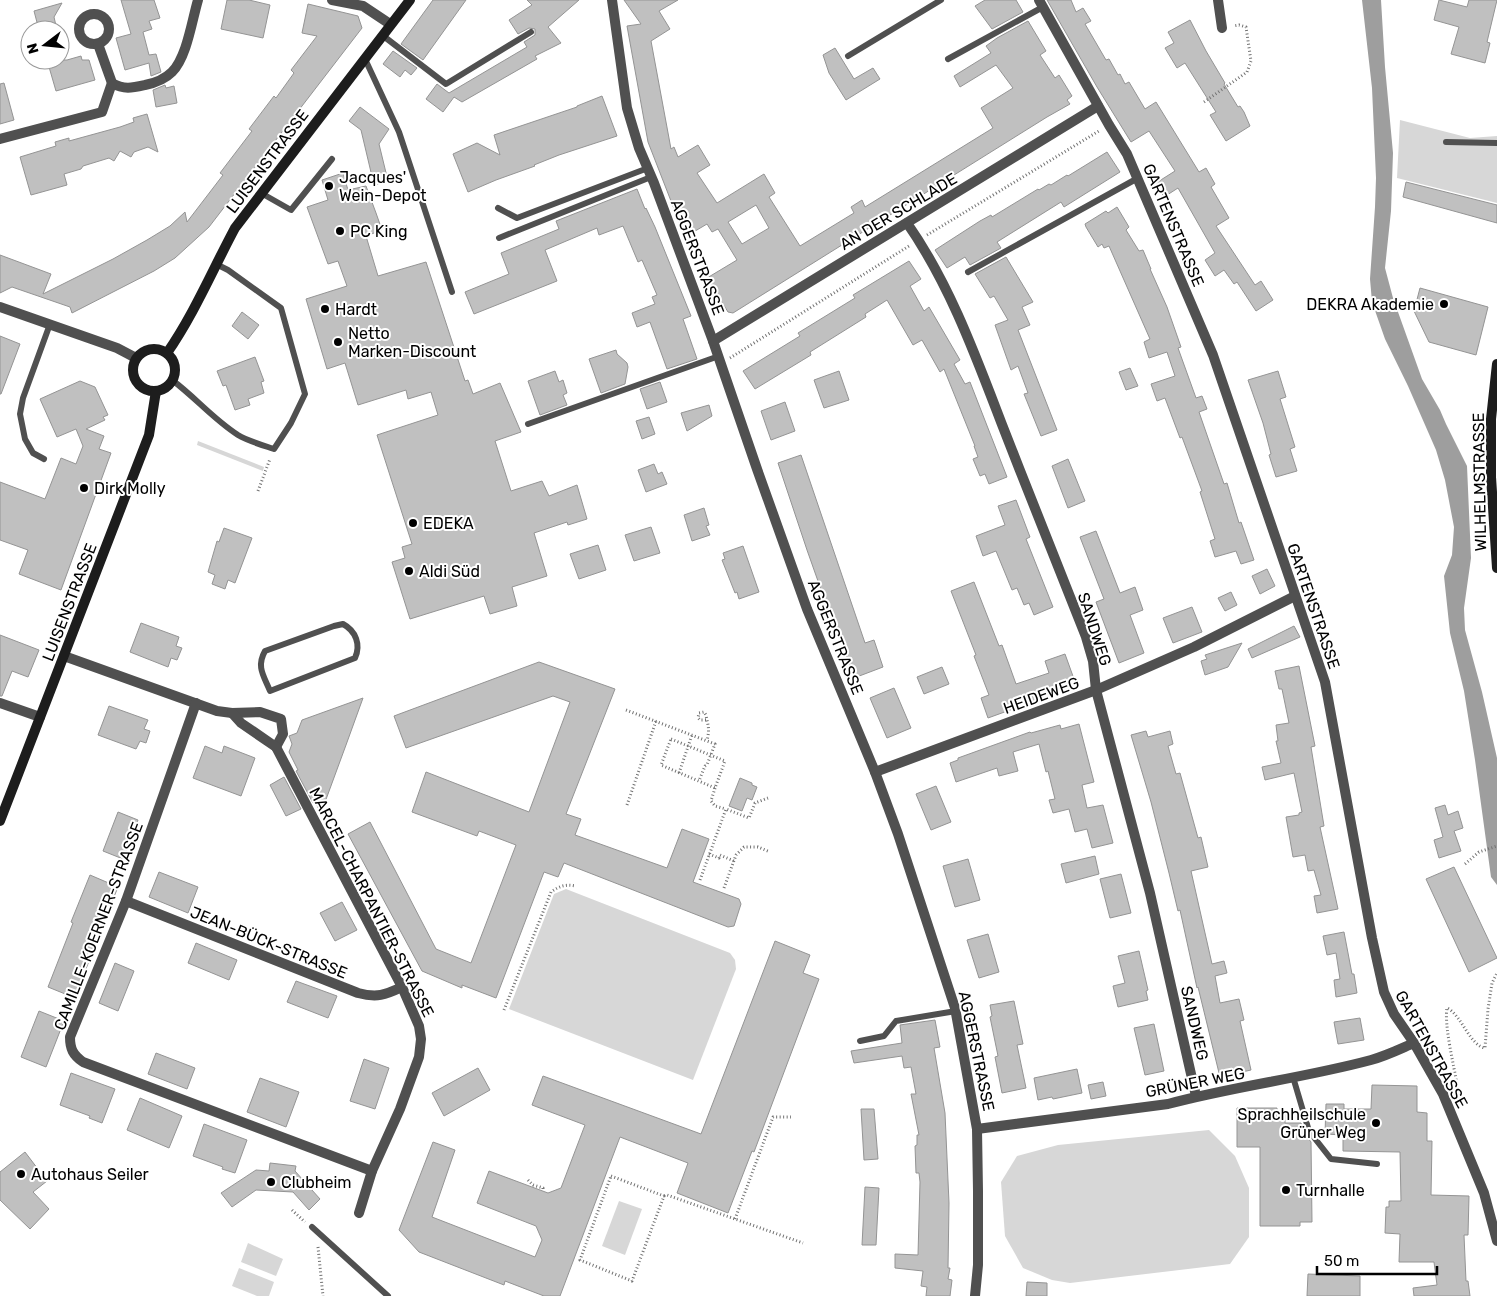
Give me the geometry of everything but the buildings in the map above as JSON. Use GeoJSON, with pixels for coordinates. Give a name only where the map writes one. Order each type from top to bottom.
{"type":"FeatureCollection","features":[{"type":"Feature","properties":{"kind":"main road","name":"LUISENSTRASSE"},"geometry":{"type":"LineString","coordinates":[[167,353],[200,300],[235,228],[410,0]]}},
{"type":"Feature","properties":{"kind":"main road"},"geometry":{"type":"LineString","coordinates":[[154,348],[167,353],[174,363],[172,380],[162,389],[156,391],[143,388],[134,378],[132,371],[136,358],[140,353],[154,348]]}},
{"type":"Feature","properties":{"kind":"main road","name":"WILHELMSTRASSE"},"geometry":{"type":"LineString","coordinates":[[1497,364],[1491,419],[1491,477],[1497,568]]}},
{"type":"Feature","properties":{"kind":"main road","name":"LUISENSTRASSE"},"geometry":{"type":"LineString","coordinates":[[0,822],[149,435],[156,391]]}},
{"type":"Feature","properties":{"kind":"street"},"geometry":{"type":"LineString","coordinates":[[112,84],[129,89],[156,82],[173,71],[184,49],[198,0]]}},
{"type":"Feature","properties":{"kind":"street"},"geometry":{"type":"LineString","coordinates":[[332,0],[363,6],[390,24]]}},
{"type":"Feature","properties":{"kind":"street","name":"AGGERSTRASSE"},"geometry":{"type":"LineString","coordinates":[[612,0],[627,108],[639,148],[714,341],[756,469],[807,610],[875,772],[898,834],[956,1011],[977,1129],[978,1265],[975,1296]]}},
{"type":"Feature","properties":{"kind":"street"},"geometry":{"type":"LineString","coordinates":[[1218,0],[1222,28]]}},
{"type":"Feature","properties":{"kind":"street","name":"GARTENSTRASSE"},"geometry":{"type":"LineString","coordinates":[[1041,3],[1138,178],[1213,355],[1324,682],[1372,938],[1384,992],[1394,1014],[1414,1043],[1442,1094],[1484,1193],[1497,1241]]}},
{"type":"Feature","properties":{"kind":"street"},"geometry":{"type":"LineString","coordinates":[[0,140],[102,112],[112,84],[98,44]]}},
{"type":"Feature","properties":{"kind":"street","name":"AN DER SCHLADE"},"geometry":{"type":"LineString","coordinates":[[714,341],[1098,106]]}},
{"type":"Feature","properties":{"kind":"street","name":"SANDWEG"},"geometry":{"type":"LineString","coordinates":[[907,224],[919,240],[973,348],[1086,638],[1093,661],[1096,690],[1150,893],[1196,1096]]}},
{"type":"Feature","properties":{"kind":"street"},"geometry":{"type":"LineString","coordinates":[[0,307],[117,348],[136,358]]}},
{"type":"Feature","properties":{"kind":"street","name":"HEIDEWEG"},"geometry":{"type":"LineString","coordinates":[[875,772],[1096,690],[1194,647],[1295,596]]}},
{"type":"Feature","properties":{"kind":"street","name":"MARCEL-CHARPANTIER-STRASSE"},"geometry":{"type":"LineString","coordinates":[[64,656],[217,711],[232,713],[260,712],[281,719],[282,734],[276,747]]}},
{"type":"Feature","properties":{"kind":"street"},"geometry":{"type":"LineString","coordinates":[[0,703],[40,717]]}},
{"type":"Feature","properties":{"kind":"street","name":"CAMILLE-KOERNER-STRASSE"},"geometry":{"type":"LineString","coordinates":[[196,703],[126,901],[70,1037],[70,1047],[75,1056],[83,1062],[372,1171]]}},
{"type":"Feature","properties":{"kind":"street","name":"MARCEL-CHARPANTIER-STRASSE"},"geometry":{"type":"LineString","coordinates":[[232,713],[241,723],[276,747],[402,987],[419,1026],[422,1038],[419,1057],[400,1109],[372,1171],[358,1213]]}},
{"type":"Feature","properties":{"kind":"street","name":"JEAN-BÜCK-STRASSE"},"geometry":{"type":"LineString","coordinates":[[126,901],[358,993],[372,997],[387,994],[402,987]]}},
{"type":"Feature","properties":{"kind":"street","name":"GRÜNER WEG"},"geometry":{"type":"LineString","coordinates":[[977,1129],[1168,1104],[1196,1096],[1373,1060],[1414,1043]]}},
{"type":"Feature","properties":{"kind":"lane"},"geometry":{"type":"LineString","coordinates":[[848,56],[940,0]]}},
{"type":"Feature","properties":{"kind":"lane"},"geometry":{"type":"LineString","coordinates":[[948,59],[1041,3]]}},
{"type":"Feature","properties":{"kind":"lane"},"geometry":{"type":"LineString","coordinates":[[382,35],[446,84],[531,32]]}},
{"type":"Feature","properties":{"kind":"lane"},"geometry":{"type":"LineString","coordinates":[[365,59],[399,132],[452,292]]}},
{"type":"Feature","properties":{"kind":"lane"},"geometry":{"type":"LineString","coordinates":[[1446,142],[1497,143]]}},
{"type":"Feature","properties":{"kind":"lane"},"geometry":{"type":"LineString","coordinates":[[261,193],[290,210],[332,159]]}},
{"type":"Feature","properties":{"kind":"lane"},"geometry":{"type":"LineString","coordinates":[[498,208],[517,218],[649,172]]}},
{"type":"Feature","properties":{"kind":"lane"},"geometry":{"type":"LineString","coordinates":[[499,238],[649,172]]}},
{"type":"Feature","properties":{"kind":"lane"},"geometry":{"type":"LineString","coordinates":[[968,272],[1138,178]]}},
{"type":"Feature","properties":{"kind":"lane"},"geometry":{"type":"LineString","coordinates":[[172,380],[239,436],[274,449],[291,423],[305,394],[281,308],[228,270],[216,264]]}},
{"type":"Feature","properties":{"kind":"lane"},"geometry":{"type":"LineString","coordinates":[[44,458],[33,453],[25,439],[20,414],[23,398],[50,324]]}},
{"type":"Feature","properties":{"kind":"lane"},"geometry":{"type":"LineString","coordinates":[[528,424],[719,356]]}},
{"type":"Feature","properties":{"kind":"lane"},"geometry":{"type":"LineString","coordinates":[[343,624],[355,635],[358,644],[355,658],[351,660],[270,691],[260,668],[261,659],[265,651],[343,624]]}},
{"type":"Feature","properties":{"kind":"lane"},"geometry":{"type":"LineString","coordinates":[[860,1041],[884,1036],[896,1021],[956,1011]]}},
{"type":"Feature","properties":{"kind":"lane"},"geometry":{"type":"LineString","coordinates":[[1294,1077],[1309,1131],[1332,1159],[1377,1164]]}},
{"type":"Feature","properties":{"kind":"lane"},"geometry":{"type":"LineString","coordinates":[[312,1228],[388,1296]]}},
{"type":"Feature","properties":{"kind":"path"},"geometry":{"type":"LineString","coordinates":[[1204,102],[1247,72],[1251,61],[1246,27],[1239,25],[1222,28]]}},
{"type":"Feature","properties":{"kind":"path"},"geometry":{"type":"LineString","coordinates":[[258,491],[274,449]]}},
{"type":"Feature","properties":{"kind":"path"},"geometry":{"type":"LineString","coordinates":[[626,710],[715,744],[699,781]]}},
{"type":"Feature","properties":{"kind":"path"},"geometry":{"type":"LineString","coordinates":[[706,720],[710,729],[707,741]]}},
{"type":"Feature","properties":{"kind":"path"},"geometry":{"type":"LineString","coordinates":[[627,805],[656,721]]}},
{"type":"Feature","properties":{"kind":"path"},"geometry":{"type":"LineString","coordinates":[[678,773],[692,735]]}},
{"type":"Feature","properties":{"kind":"path"},"geometry":{"type":"LineString","coordinates":[[715,788],[661,765],[671,739],[725,761],[711,801],[715,806],[749,818],[755,803],[768,798]]}},
{"type":"Feature","properties":{"kind":"path"},"geometry":{"type":"LineString","coordinates":[[700,880],[726,809]]}},
{"type":"Feature","properties":{"kind":"path"},"geometry":{"type":"LineString","coordinates":[[1465,864],[1479,852],[1497,846]]}},
{"type":"Feature","properties":{"kind":"path"},"geometry":{"type":"LineString","coordinates":[[724,888],[736,855],[744,847],[758,847],[770,852]]}},
{"type":"Feature","properties":{"kind":"path"},"geometry":{"type":"LineString","coordinates":[[710,854],[719,858],[720,855],[734,860]]}},
{"type":"Feature","properties":{"kind":"path"},"geometry":{"type":"LineString","coordinates":[[504,1010],[551,892],[568,884],[576,886]]}},
{"type":"Feature","properties":{"kind":"path"},"geometry":{"type":"LineString","coordinates":[[1442,1094],[1458,1085],[1448,1032],[1447,1008],[1454,1010],[1461,1023],[1478,1045],[1485,1048],[1489,1000],[1492,983],[1497,973]]}},
{"type":"Feature","properties":{"kind":"path"},"geometry":{"type":"LineString","coordinates":[[735,1219],[773,1117],[791,1117]]}},
{"type":"Feature","properties":{"kind":"path"},"geometry":{"type":"LineString","coordinates":[[664,1196],[632,1281],[580,1260],[611,1176],[803,1243]]}},
{"type":"Feature","properties":{"kind":"path"},"geometry":{"type":"LineString","coordinates":[[528,1180],[533,1185],[543,1188],[543,1191]]}},
{"type":"Feature","properties":{"kind":"path"},"geometry":{"type":"LineString","coordinates":[[292,1210],[312,1228],[317,1244],[323,1296]]}},
{"type":"Feature","properties":{"kind":"shaded area"},"geometry":{"type":"Polygon","coordinates":[[[1362,0],[1381,0],[1393,153],[1391,211],[1385,268],[1393,298],[1422,379],[1440,410],[1467,466],[1471,558],[1464,608],[1465,630],[1497,758],[1497,885],[1491,877],[1464,691],[1450,633],[1444,576],[1452,555],[1454,527],[1445,480],[1436,450],[1385,339],[1372,302],[1370,279],[1376,178],[1372,88],[1362,0]]]}},
{"type":"Feature","properties":{"kind":"shaded area"},"geometry":{"type":"Polygon","coordinates":[[[1400,120],[1470,138],[1497,136],[1497,203],[1397,178],[1400,120]]]}},
{"type":"Feature","properties":{"kind":"shaded area"},"geometry":{"type":"Polygon","coordinates":[[[198,441],[264,467],[263,471],[197,445],[198,441]]]}},
{"type":"Feature","properties":{"kind":"shaded area"},"geometry":{"type":"Polygon","coordinates":[[[566,889],[730,953],[735,960],[736,969],[693,1080],[509,1009],[554,894],[566,889]]]}},
{"type":"Feature","properties":{"kind":"shaded area"},"geometry":{"type":"Polygon","coordinates":[[[1209,1130],[1235,1156],[1249,1188],[1249,1237],[1230,1264],[1070,1283],[1052,1280],[1023,1268],[1005,1236],[1001,1182],[1017,1156],[1058,1145],[1209,1130]]]}},
{"type":"Feature","properties":{"kind":"shaded area"},"geometry":{"type":"Polygon","coordinates":[[[619,1201],[642,1209],[625,1255],[602,1246],[619,1201]]]}},
{"type":"Feature","properties":{"kind":"shaded area"},"geometry":{"type":"Polygon","coordinates":[[[248,1243],[283,1259],[276,1276],[241,1262],[248,1243]]]}},
{"type":"Feature","properties":{"kind":"shaded area"},"geometry":{"type":"Polygon","coordinates":[[[239,1268],[274,1282],[269,1296],[257,1296],[232,1286],[239,1268]]]}},
{"type":"Feature","properties":{"kind":"place","name":"Jacques' Wein-Depot"},"geometry":{"type":"Point","coordinates":[329,186]}},
{"type":"Feature","properties":{"kind":"place","name":"PC King"},"geometry":{"type":"Point","coordinates":[340,231]}},
{"type":"Feature","properties":{"kind":"place","name":"DEKRA Akademie"},"geometry":{"type":"Point","coordinates":[1444,304]}},
{"type":"Feature","properties":{"kind":"place","name":"Hardt"},"geometry":{"type":"Point","coordinates":[325,309]}},
{"type":"Feature","properties":{"kind":"place","name":"Netto Marken-Discount"},"geometry":{"type":"Point","coordinates":[338,342]}},
{"type":"Feature","properties":{"kind":"place","name":"Dirk Molly"},"geometry":{"type":"Point","coordinates":[84,488]}},
{"type":"Feature","properties":{"kind":"place","name":"EDEKA"},"geometry":{"type":"Point","coordinates":[413,523]}},
{"type":"Feature","properties":{"kind":"place","name":"Aldi Süd"},"geometry":{"type":"Point","coordinates":[409,571]}},
{"type":"Feature","properties":{"kind":"place","name":"Sprachheilschule Grüner Weg"},"geometry":{"type":"Point","coordinates":[1376,1123]}},
{"type":"Feature","properties":{"kind":"place","name":"Autohaus Seiler"},"geometry":{"type":"Point","coordinates":[21,1174]}},
{"type":"Feature","properties":{"kind":"place","name":"Clubheim"},"geometry":{"type":"Point","coordinates":[271,1182]}},
{"type":"Feature","properties":{"kind":"place","name":"Turnhalle"},"geometry":{"type":"Point","coordinates":[1286,1190]}}]}
